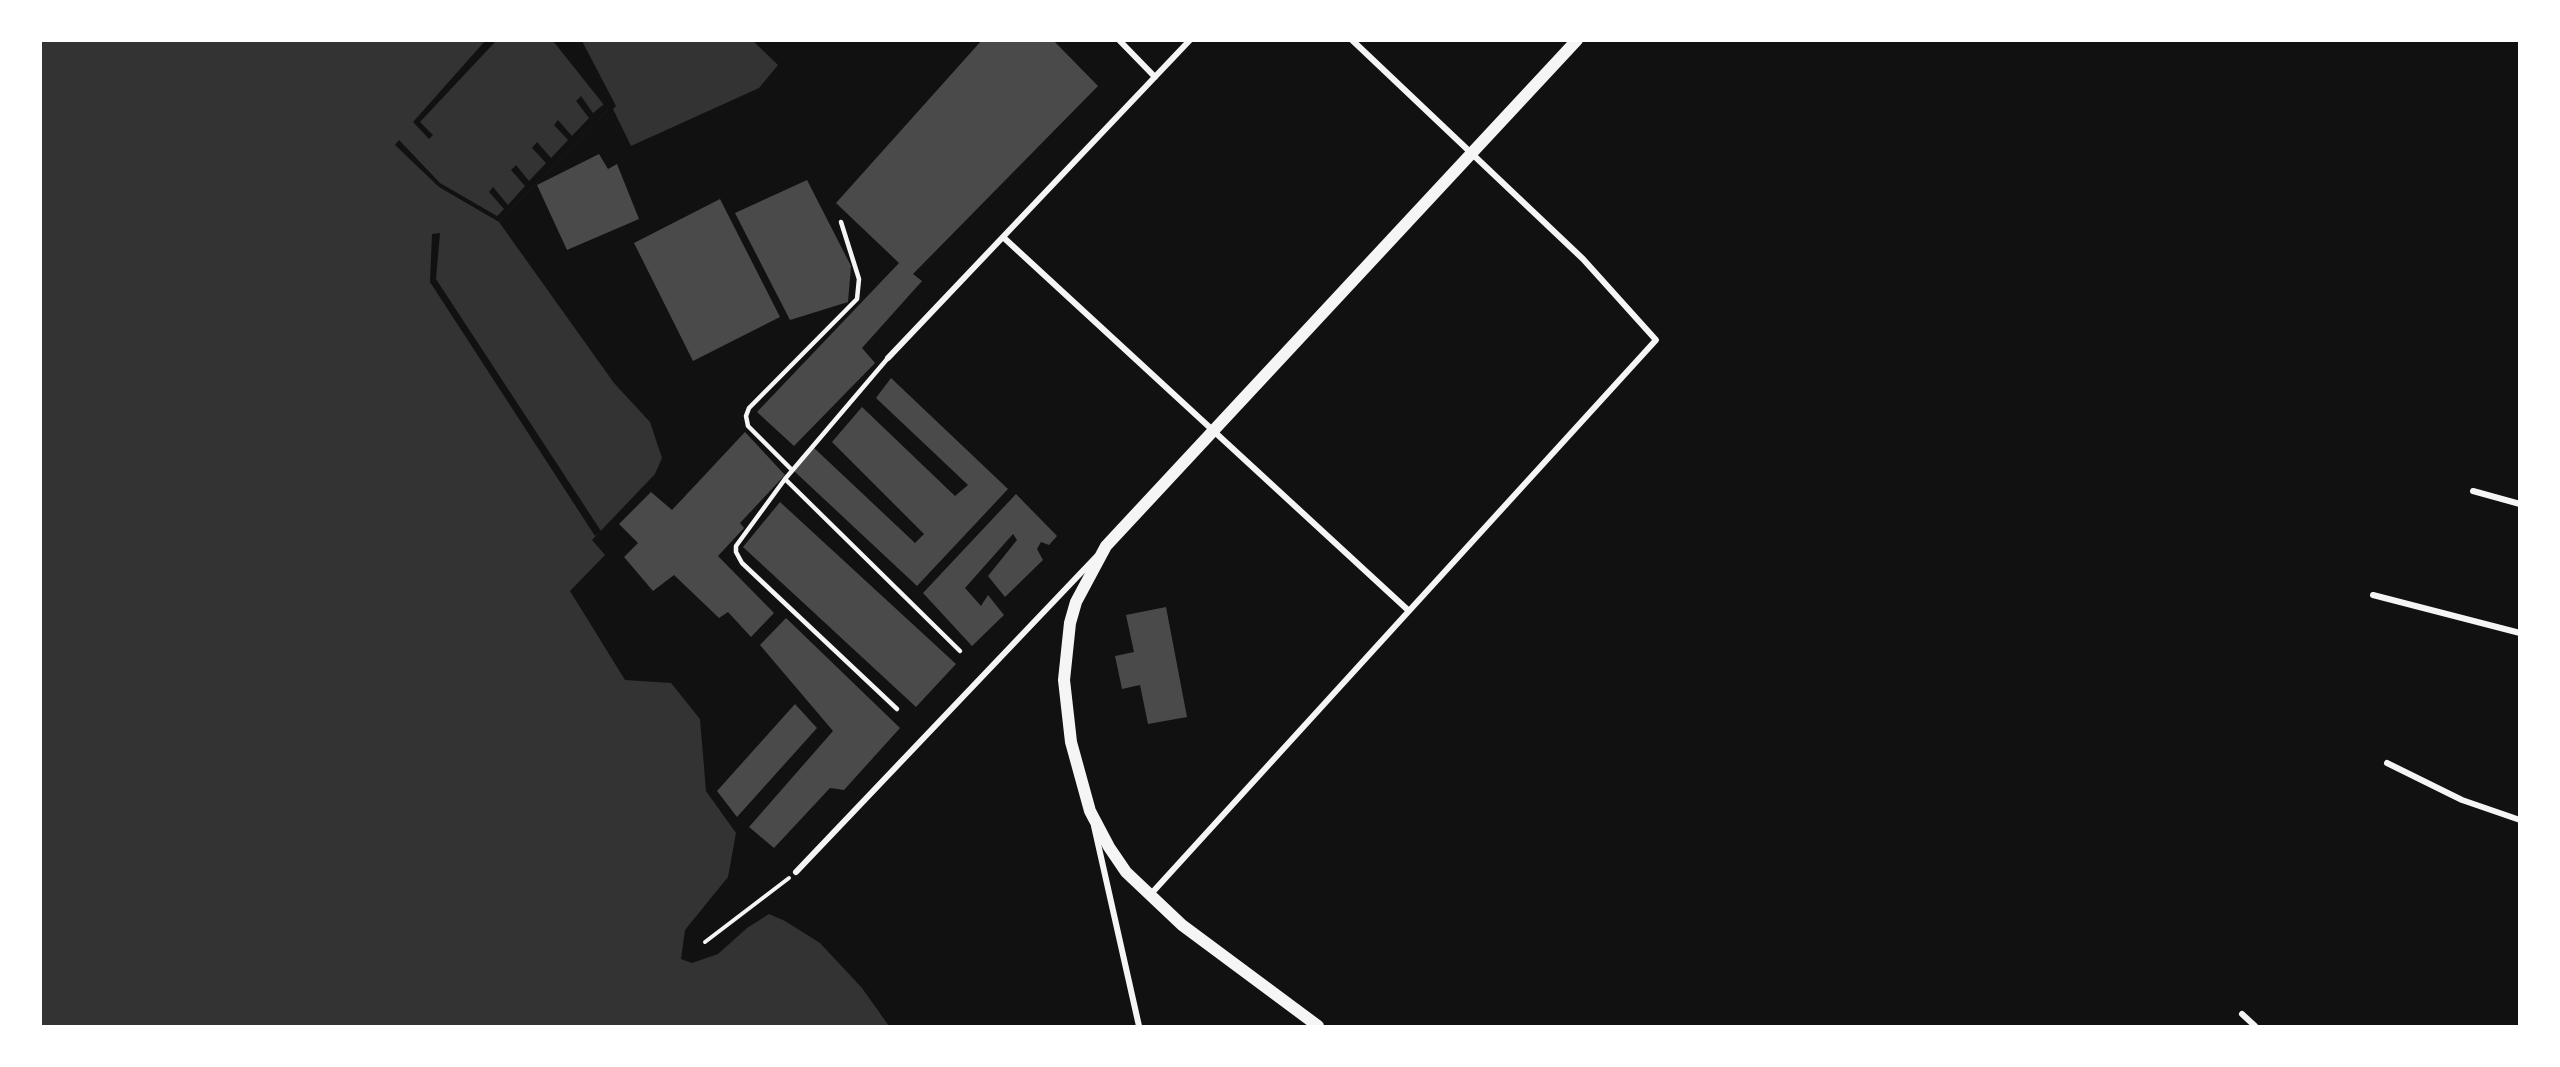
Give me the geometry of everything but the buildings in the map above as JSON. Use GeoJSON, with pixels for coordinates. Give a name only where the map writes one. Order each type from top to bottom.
{"type":"FeatureCollection","features":[{"type":"Feature","properties":{"kind":"main road"},"geometry":{"type":"LineString","coordinates":[[1318,1026],[1225,959],[1149,897],[1126,872],[1090,811],[1071,742],[1065,702],[1065,659],[1076,602],[1106,546],[1577,40]]}},
{"type":"Feature","properties":{"kind":"street"},"geometry":{"type":"LineString","coordinates":[[1119,40],[1155,77]]}},
{"type":"Feature","properties":{"kind":"street"},"geometry":{"type":"LineString","coordinates":[[888,358],[1190,40]]}},
{"type":"Feature","properties":{"kind":"street"},"geometry":{"type":"LineString","coordinates":[[1149,897],[1656,340],[1612,288],[1352,40]]}},
{"type":"Feature","properties":{"kind":"street"},"geometry":{"type":"LineString","coordinates":[[1003,237],[1409,611]]}},
{"type":"Feature","properties":{"kind":"street"},"geometry":{"type":"LineString","coordinates":[[2473,491],[2520,504]]}},
{"type":"Feature","properties":{"kind":"street"},"geometry":{"type":"LineString","coordinates":[[796,872],[1106,546]]}},
{"type":"Feature","properties":{"kind":"street"},"geometry":{"type":"LineString","coordinates":[[2373,595],[2520,633]]}},
{"type":"Feature","properties":{"kind":"street"},"geometry":{"type":"LineString","coordinates":[[2387,763],[2462,800],[2520,820]]}},
{"type":"Feature","properties":{"kind":"street"},"geometry":{"type":"LineString","coordinates":[[1090,811],[1139,1026]]}},
{"type":"Feature","properties":{"kind":"street"},"geometry":{"type":"LineString","coordinates":[[2242,1014],[2255,1026]]}},
{"type":"Feature","properties":{"kind":"lane"},"geometry":{"type":"LineString","coordinates":[[792,469],[748,426],[746,416],[749,408],[857,299],[859,279],[841,222]]}},
{"type":"Feature","properties":{"kind":"lane"},"geometry":{"type":"LineString","coordinates":[[888,358],[792,469],[736,546],[736,552],[742,563],[897,709]]}},
{"type":"Feature","properties":{"kind":"lane"},"geometry":{"type":"LineString","coordinates":[[785,478],[960,651]]}},
{"type":"Feature","properties":{"kind":"path"},"geometry":{"type":"LineString","coordinates":[[705,942],[796,872]]}},
{"type":"Feature","properties":{"kind":"shaded area"},"geometry":{"type":"Polygon","coordinates":[[[40,41],[553,41],[608,110],[499,222],[614,383],[650,422],[662,458],[655,474],[592,540],[605,555],[570,591],[625,680],[671,683],[700,719],[706,791],[736,833],[728,877],[685,930],[681,959],[692,963],[718,954],[747,928],[769,914],[785,921],[820,943],[862,988],[889,1026],[41,1026],[40,41]]]}},
{"type":"Feature","properties":{"kind":"shaded area"},"geometry":{"type":"Polygon","coordinates":[[[582,41],[753,41],[778,65],[759,88],[631,146],[613,109],[616,106],[582,41]]]}},
{"type":"Feature","properties":{"kind":"pier"},"geometry":{"type":"Polygon","coordinates":[[[485,41],[496,41],[420,122],[433,135],[429,139],[413,122],[485,41]]]}},
{"type":"Feature","properties":{"kind":"pier"},"geometry":{"type":"Polygon","coordinates":[[[581,96],[593,113],[604,104],[608,110],[499,222],[439,187],[395,145],[399,140],[440,183],[497,216],[504,209],[489,192],[493,187],[508,205],[525,186],[511,170],[516,165],[529,181],[546,163],[532,148],[537,142],[551,158],[568,140],[554,125],[558,120],[572,136],[589,118],[576,101],[581,96]]]}},
{"type":"Feature","properties":{"kind":"pier"},"geometry":{"type":"Polygon","coordinates":[[[440,233],[436,279],[601,531],[595,536],[430,282],[432,234],[440,233]]]}}]}
